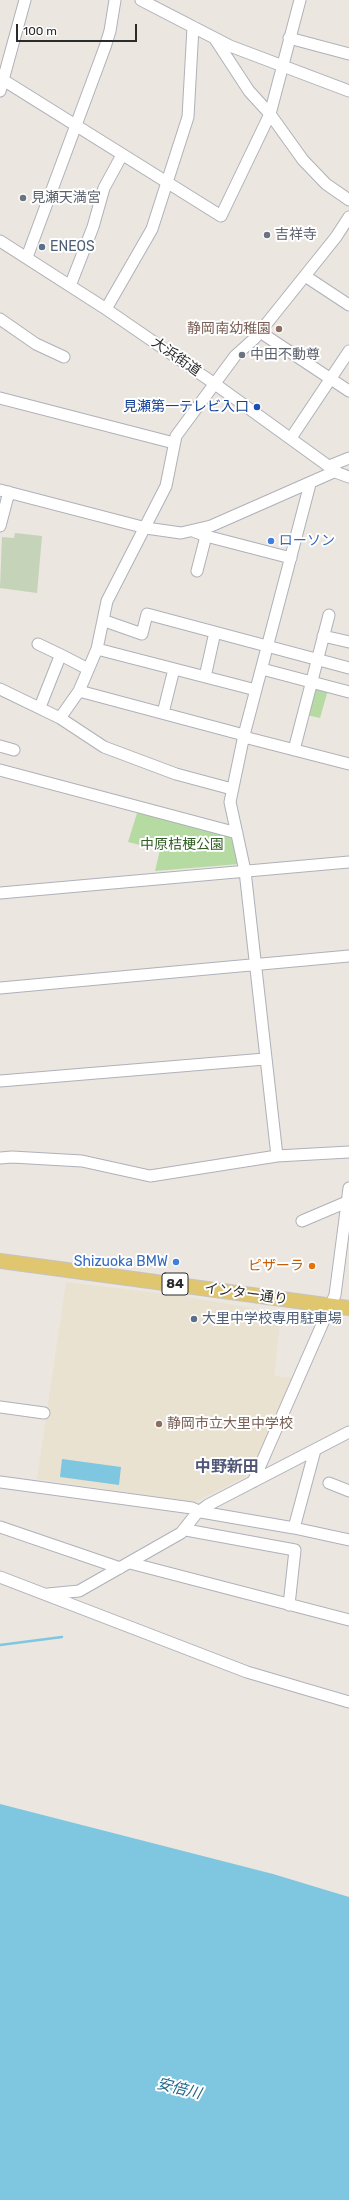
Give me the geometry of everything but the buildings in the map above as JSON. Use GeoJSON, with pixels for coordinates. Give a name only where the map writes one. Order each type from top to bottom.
{"type":"FeatureCollection","features":[{"type":"Feature","properties":{"kind":"main road","name":"インター通り"},"geometry":{"type":"LineString","coordinates":[[0,1261],[349,1308]]}},
{"type":"Feature","properties":{"kind":"street"},"geometry":{"type":"LineString","coordinates":[[0,92],[2,78],[25,0]]}},
{"type":"Feature","properties":{"kind":"street"},"geometry":{"type":"LineString","coordinates":[[27,257],[108,36],[115,0]]}},
{"type":"Feature","properties":{"kind":"street"},"geometry":{"type":"LineString","coordinates":[[141,0],[214,38],[282,66],[349,91]]}},
{"type":"Feature","properties":{"kind":"street"},"geometry":{"type":"LineString","coordinates":[[2,78],[75,126],[221,216],[270,114],[300,0]]}},
{"type":"Feature","properties":{"kind":"street"},"geometry":{"type":"LineString","coordinates":[[106,309],[152,229],[188,117],[193,27]]}},
{"type":"Feature","properties":{"kind":"street"},"geometry":{"type":"LineString","coordinates":[[214,38],[249,91],[270,114],[303,160],[326,184],[349,200]]}},
{"type":"Feature","properties":{"kind":"street"},"geometry":{"type":"LineString","coordinates":[[289,38],[349,54]]}},
{"type":"Feature","properties":{"kind":"street"},"geometry":{"type":"LineString","coordinates":[[70,286],[93,228],[104,188],[122,155]]}},
{"type":"Feature","properties":{"kind":"street"},"geometry":{"type":"LineString","coordinates":[[60,718],[79,691],[97,649],[107,601],[146,528],[166,486],[174,443],[184,426],[235,356],[260,332],[336,237],[349,217]]}},
{"type":"Feature","properties":{"kind":"street","name":"大浜街道"},"geometry":{"type":"LineString","coordinates":[[0,241],[106,309],[341,473]]}},
{"type":"Feature","properties":{"kind":"street"},"geometry":{"type":"LineString","coordinates":[[305,276],[349,304]]}},
{"type":"Feature","properties":{"kind":"street"},"geometry":{"type":"LineString","coordinates":[[0,318],[36,344],[64,357]]}},
{"type":"Feature","properties":{"kind":"street"},"geometry":{"type":"LineString","coordinates":[[260,332],[349,390]]}},
{"type":"Feature","properties":{"kind":"street"},"geometry":{"type":"LineString","coordinates":[[291,438],[349,351]]}},
{"type":"Feature","properties":{"kind":"street"},"geometry":{"type":"LineString","coordinates":[[0,398],[174,443]]}},
{"type":"Feature","properties":{"kind":"street"},"geometry":{"type":"LineString","coordinates":[[0,526],[5,491],[146,528],[171,532],[193,531],[217,524],[310,484],[341,473],[349,458]]}},
{"type":"Feature","properties":{"kind":"street"},"geometry":{"type":"LineString","coordinates":[[277,1156],[245,871],[230,802],[244,736],[310,484]]}},
{"type":"Feature","properties":{"kind":"street"},"geometry":{"type":"LineString","coordinates":[[193,531],[206,536],[291,558]]}},
{"type":"Feature","properties":{"kind":"street"},"geometry":{"type":"LineString","coordinates":[[197,572],[206,536]]}},
{"type":"Feature","properties":{"kind":"street"},"geometry":{"type":"LineString","coordinates":[[104,621],[142,634],[147,614],[349,668]]}},
{"type":"Feature","properties":{"kind":"street"},"geometry":{"type":"LineString","coordinates":[[294,750],[328,615]]}},
{"type":"Feature","properties":{"kind":"street"},"geometry":{"type":"LineString","coordinates":[[205,676],[215,632]]}},
{"type":"Feature","properties":{"kind":"street"},"geometry":{"type":"LineString","coordinates":[[323,636],[349,642]]}},
{"type":"Feature","properties":{"kind":"street"},"geometry":{"type":"LineString","coordinates":[[38,644],[88,669]]}},
{"type":"Feature","properties":{"kind":"street"},"geometry":{"type":"LineString","coordinates":[[97,649],[256,690]]}},
{"type":"Feature","properties":{"kind":"street"},"geometry":{"type":"LineString","coordinates":[[40,707],[59,659],[59,654]]}},
{"type":"Feature","properties":{"kind":"street"},"geometry":{"type":"LineString","coordinates":[[162,713],[174,669]]}},
{"type":"Feature","properties":{"kind":"street"},"geometry":{"type":"LineString","coordinates":[[262,670],[349,692]]}},
{"type":"Feature","properties":{"kind":"street"},"geometry":{"type":"LineString","coordinates":[[0,689],[40,707],[60,718],[104,747],[176,774],[232,789]]}},
{"type":"Feature","properties":{"kind":"street"},"geometry":{"type":"LineString","coordinates":[[79,691],[349,764]]}},
{"type":"Feature","properties":{"kind":"street"},"geometry":{"type":"LineString","coordinates":[[0,746],[14,750]]}},
{"type":"Feature","properties":{"kind":"street"},"geometry":{"type":"LineString","coordinates":[[0,770],[237,833]]}},
{"type":"Feature","properties":{"kind":"street"},"geometry":{"type":"LineString","coordinates":[[0,893],[349,862]]}},
{"type":"Feature","properties":{"kind":"street"},"geometry":{"type":"LineString","coordinates":[[0,988],[349,956]]}},
{"type":"Feature","properties":{"kind":"street"},"geometry":{"type":"LineString","coordinates":[[0,1081],[266,1059]]}},
{"type":"Feature","properties":{"kind":"street"},"geometry":{"type":"LineString","coordinates":[[0,1158],[12,1157],[82,1161],[150,1176],[277,1156],[349,1152]]}},
{"type":"Feature","properties":{"kind":"street"},"geometry":{"type":"LineString","coordinates":[[253,1482],[336,1295],[349,1188]]}},
{"type":"Feature","properties":{"kind":"street"},"geometry":{"type":"LineString","coordinates":[[302,1221],[348,1202]]}},
{"type":"Feature","properties":{"kind":"street"},"geometry":{"type":"LineString","coordinates":[[0,1407],[44,1413]]}},
{"type":"Feature","properties":{"kind":"street"},"geometry":{"type":"LineString","coordinates":[[45,1594],[79,1592],[186,1530],[196,1514],[201,1512],[208,1505],[349,1432]]}},
{"type":"Feature","properties":{"kind":"street"},"geometry":{"type":"LineString","coordinates":[[294,1528],[315,1450]]}},
{"type":"Feature","properties":{"kind":"street"},"geometry":{"type":"LineString","coordinates":[[0,1482],[192,1508],[201,1512],[294,1528],[349,1540]]}},
{"type":"Feature","properties":{"kind":"street"},"geometry":{"type":"LineString","coordinates":[[329,1484],[349,1491]]}},
{"type":"Feature","properties":{"kind":"street"},"geometry":{"type":"LineString","coordinates":[[0,1527],[125,1565],[349,1620]]}},
{"type":"Feature","properties":{"kind":"street"},"geometry":{"type":"LineString","coordinates":[[186,1530],[295,1550],[289,1605]]}},
{"type":"Feature","properties":{"kind":"street"},"geometry":{"type":"LineString","coordinates":[[0,1577],[247,1672],[349,1702]]}},
{"type":"Feature","properties":{"kind":"shaded area","name":"静岡市立大里中学校"},"geometry":{"type":"Polygon","coordinates":[[[66,1282],[182,1296],[281,1313],[274,1376],[293,1378],[253,1470],[243,1478],[195,1502],[37,1479],[66,1282]]]}},
{"type":"Feature","properties":{"kind":"green space"},"geometry":{"type":"Polygon","coordinates":[[[15,533],[42,536],[37,593],[0,588],[2,537],[14,538],[15,533]]]}},
{"type":"Feature","properties":{"kind":"green space"},"geometry":{"type":"Polygon","coordinates":[[[315,687],[328,690],[320,718],[307,715],[315,687]]]}},
{"type":"Feature","properties":{"kind":"green space","name":"中原桔梗公園"},"geometry":{"type":"Polygon","coordinates":[[[138,810],[232,835],[239,864],[155,871],[160,850],[128,842],[138,810]]]}},
{"type":"Feature","properties":{"kind":"water"},"geometry":{"type":"Polygon","coordinates":[[[62,1459],[121,1467],[119,1485],[60,1477],[62,1459]]]}},
{"type":"Feature","properties":{"kind":"water","name":"安倍川"},"geometry":{"type":"Polygon","coordinates":[[[0,1804],[273,1874],[349,1897],[349,2200],[0,2200],[0,1804]]]}},
{"type":"Feature","properties":{"kind":"waterway"},"geometry":{"type":"LineString","coordinates":[[0,1645],[62,1637]]}},
{"type":"Feature","properties":{"kind":"place","name":"見瀬天満宮"},"geometry":{"type":"Point","coordinates":[23,198]}},
{"type":"Feature","properties":{"kind":"place","name":"吉祥寺"},"geometry":{"type":"Point","coordinates":[267,235]}},
{"type":"Feature","properties":{"kind":"place","name":"ENEOS"},"geometry":{"type":"Point","coordinates":[42,247]}},
{"type":"Feature","properties":{"kind":"place","name":"静岡南幼稚園"},"geometry":{"type":"Point","coordinates":[279,329]}},
{"type":"Feature","properties":{"kind":"place","name":"中田不動尊"},"geometry":{"type":"Point","coordinates":[242,355]}},
{"type":"Feature","properties":{"kind":"place","name":"見瀬第一テレビ入口"},"geometry":{"type":"Point","coordinates":[257,407]}},
{"type":"Feature","properties":{"kind":"place","name":"ローソン"},"geometry":{"type":"Point","coordinates":[271,541]}},
{"type":"Feature","properties":{"kind":"place","name":"Shizuoka BMW"},"geometry":{"type":"Point","coordinates":[176,1262]}},
{"type":"Feature","properties":{"kind":"place","name":"ピザーラ"},"geometry":{"type":"Point","coordinates":[312,1266]}},
{"type":"Feature","properties":{"kind":"place","name":"大里中学校専用駐車場"},"geometry":{"type":"Point","coordinates":[194,1319]}},
{"type":"Feature","properties":{"kind":"place","name":"静岡市立大里中学校"},"geometry":{"type":"Point","coordinates":[159,1424]}},
{"type":"Feature","properties":{"kind":"district","name":"中野新田"},"geometry":{"type":"Point","coordinates":[227,1467]}}]}
